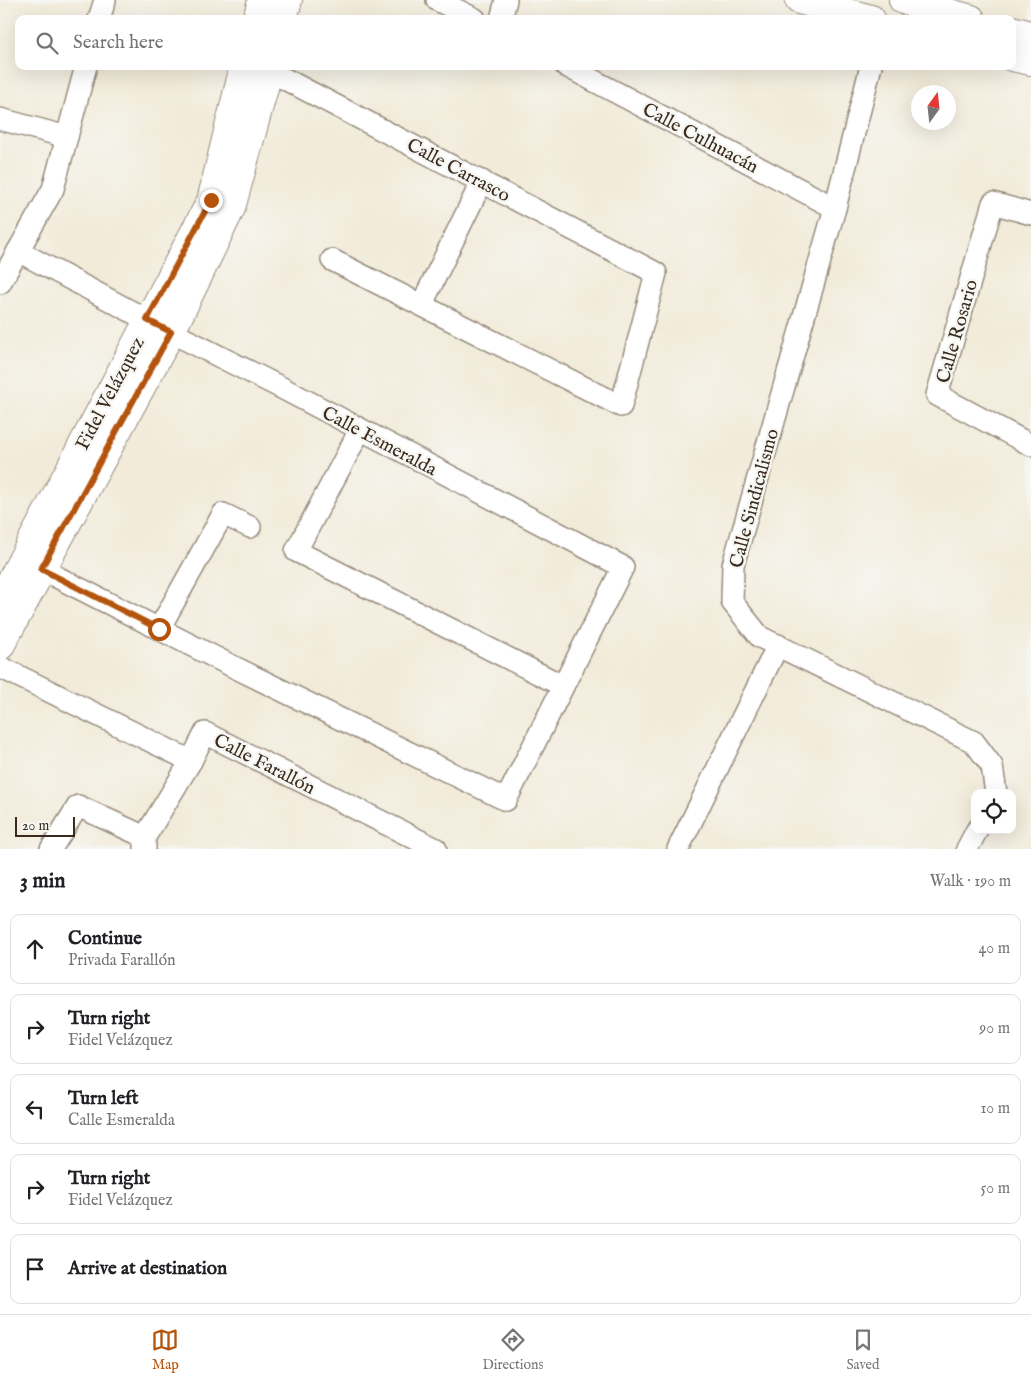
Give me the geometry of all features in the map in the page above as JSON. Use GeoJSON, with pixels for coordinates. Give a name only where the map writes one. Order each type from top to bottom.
{"type":"FeatureCollection","features":[{"type":"Feature","properties":{"kind":"street"},"geometry":{"type":"LineString","coordinates":[[100,15],[105,0]]}},
{"type":"Feature","properties":{"kind":"street"},"geometry":{"type":"LineString","coordinates":[[258,15],[262,0]]}},
{"type":"Feature","properties":{"kind":"street"},"geometry":{"type":"LineString","coordinates":[[284,15],[288,0]]}},
{"type":"Feature","properties":{"kind":"street"},"geometry":{"type":"LineString","coordinates":[[437,0],[467,15]]}},
{"type":"Feature","properties":{"kind":"street"},"geometry":{"type":"LineString","coordinates":[[502,15],[506,0]]}},
{"type":"Feature","properties":{"kind":"street"},"geometry":{"type":"LineString","coordinates":[[799,0],[861,13]]}},
{"type":"Feature","properties":{"kind":"street"},"geometry":{"type":"LineString","coordinates":[[885,15],[889,0]]}},
{"type":"Feature","properties":{"kind":"street"},"geometry":{"type":"LineString","coordinates":[[902,0],[956,15]]}},
{"type":"Feature","properties":{"kind":"street"},"geometry":{"type":"LineString","coordinates":[[1016,31],[1031,35]]}},
{"type":"Feature","properties":{"kind":"street"},"geometry":{"type":"LineString","coordinates":[[1016,57],[1031,62]]}},
{"type":"Feature","properties":{"kind":"street"},"geometry":{"type":"LineString","coordinates":[[0,283],[53,189],[85,70]]}},
{"type":"Feature","properties":{"kind":"street","name":"Fidel Velázquez"},"geometry":{"type":"LineString","coordinates":[[0,646],[41,569],[159,326],[211,200],[260,70]]}},
{"type":"Feature","properties":{"kind":"street","name":"Calle Carrasco"},"geometry":{"type":"LineString","coordinates":[[267,70],[656,273],[621,406],[422,304]]}},
{"type":"Feature","properties":{"kind":"street","name":"Calle Culhuacán"},"geometry":{"type":"LineString","coordinates":[[574,70],[835,208]]}},
{"type":"Feature","properties":{"kind":"street","name":"Calle Sindicalismo"},"geometry":{"type":"LineString","coordinates":[[871,70],[835,208],[732,565],[732,602],[760,636],[974,742],[992,766],[995,789]]}},
{"type":"Feature","properties":{"kind":"street"},"geometry":{"type":"LineString","coordinates":[[0,119],[67,137]]}},
{"type":"Feature","properties":{"kind":"street"},"geometry":{"type":"LineString","coordinates":[[332,260],[422,304],[482,181]]}},
{"type":"Feature","properties":{"kind":"street","name":"Calle Rosario"},"geometry":{"type":"LineString","coordinates":[[1031,214],[993,203],[937,395],[1031,445]]}},
{"type":"Feature","properties":{"kind":"street","name":"Calle Esmeralda"},"geometry":{"type":"LineString","coordinates":[[18,251],[623,567],[506,800],[159,629]]}},
{"type":"Feature","properties":{"kind":"street","name":"Fidel Velázquez"},"geometry":{"type":"LineString","coordinates":[[0,602],[159,326]]}},
{"type":"Feature","properties":{"kind":"street"},"geometry":{"type":"LineString","coordinates":[[360,430],[296,551],[563,686]]}},
{"type":"Feature","properties":{"kind":"street"},"geometry":{"type":"LineString","coordinates":[[41,569],[159,629],[223,514],[250,528]]}},
{"type":"Feature","properties":{"kind":"street"},"geometry":{"type":"LineString","coordinates":[[678,849],[778,645]]}},
{"type":"Feature","properties":{"kind":"street","name":"Calle Farallón"},"geometry":{"type":"LineString","coordinates":[[0,667],[191,761],[205,733],[436,849]]}},
{"type":"Feature","properties":{"kind":"street"},"geometry":{"type":"LineString","coordinates":[[52,849],[78,806],[145,843],[191,761]]}},
{"type":"Feature","properties":{"kind":"street"},"geometry":{"type":"LineString","coordinates":[[967,849],[975,834]]}},
{"type":"Feature","properties":{"kind":"route"},"geometry":{"type":"LineString","coordinates":[[159,629],[41,569],[171,332],[147,320],[211,200]]}}]}
